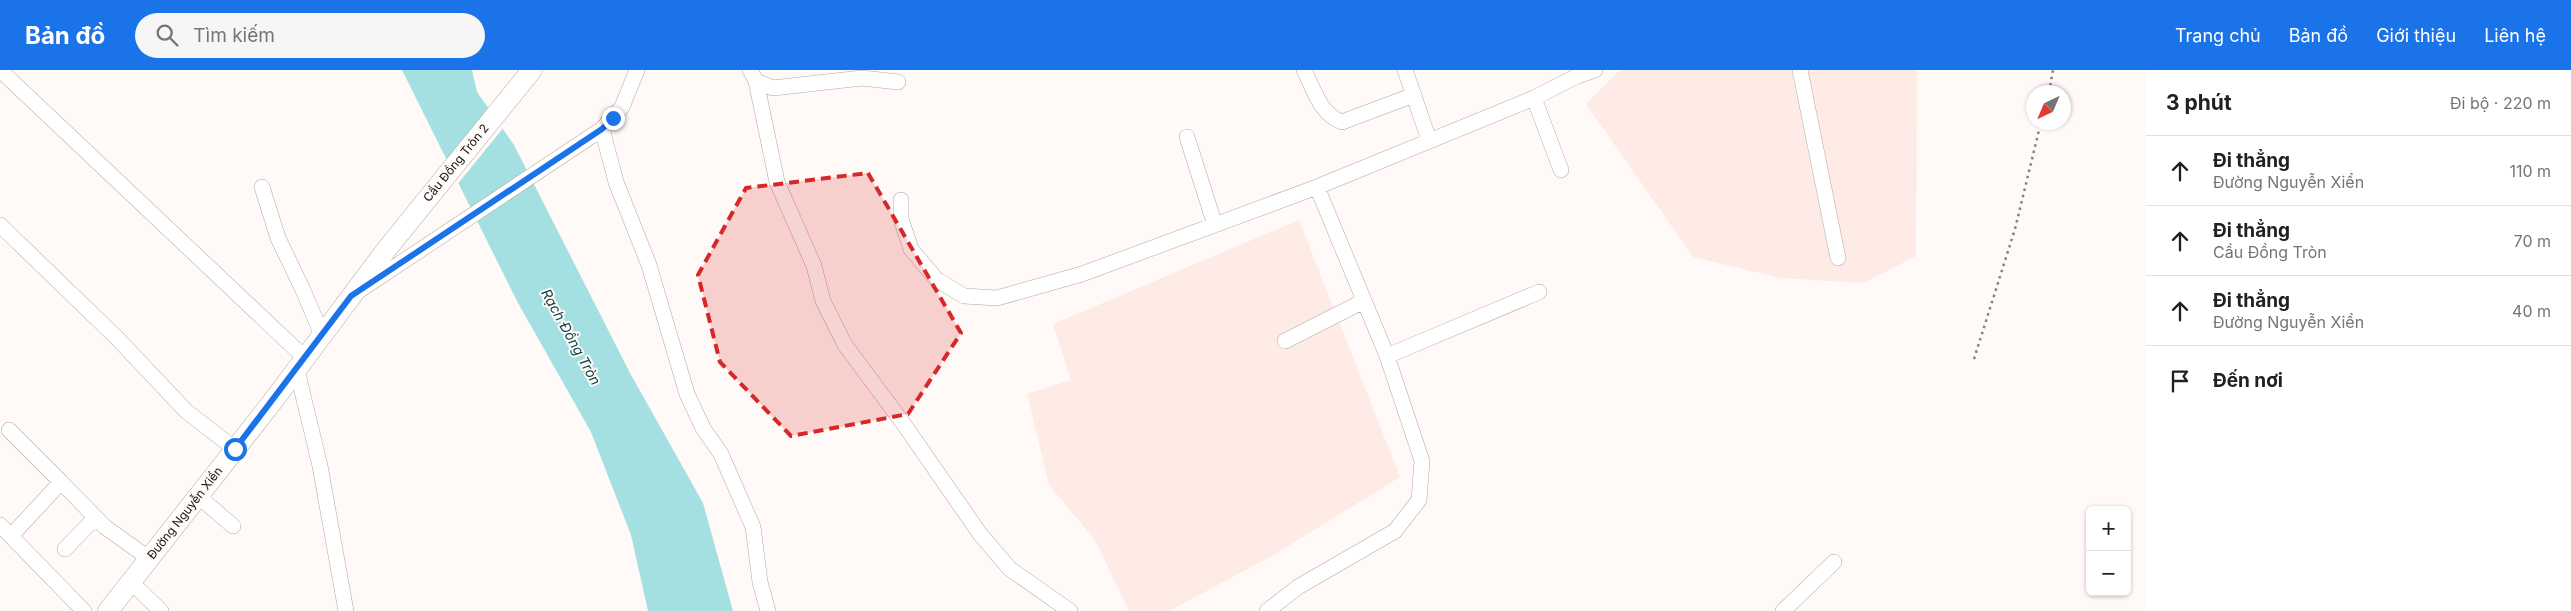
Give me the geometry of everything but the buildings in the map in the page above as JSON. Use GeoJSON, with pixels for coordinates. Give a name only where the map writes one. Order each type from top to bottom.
{"type":"FeatureCollection","features":[{"type":"Feature","properties":{"kind":"main road","name":"Cầu Đồng Tròn 2"},"geometry":{"type":"LineString","coordinates":[[386,250],[529,73]]}},
{"type":"Feature","properties":{"kind":"main road","name":"Đường Nguyễn Xiển"},"geometry":{"type":"LineString","coordinates":[[108,611],[301,364],[386,250]]}},
{"type":"Feature","properties":{"kind":"street"},"geometry":{"type":"LineString","coordinates":[[0,70],[301,364],[346,611]]}},
{"type":"Feature","properties":{"kind":"street"},"geometry":{"type":"LineString","coordinates":[[637,70],[622,107],[602,129],[616,182],[649,265],[687,394],[703,428],[721,454],[753,527],[760,582],[768,611]]}},
{"type":"Feature","properties":{"kind":"street"},"geometry":{"type":"LineString","coordinates":[[1304,70],[1323,110],[1332,118],[1342,122],[1414,95]]}},
{"type":"Feature","properties":{"kind":"street"},"geometry":{"type":"LineString","coordinates":[[1405,70],[1429,140]]}},
{"type":"Feature","properties":{"kind":"street"},"geometry":{"type":"LineString","coordinates":[[901,200],[901,219],[912,249],[936,279],[964,296],[997,298],[1082,274],[1215,225],[1534,98],[1575,76],[1595,70]]}},
{"type":"Feature","properties":{"kind":"street"},"geometry":{"type":"LineString","coordinates":[[1800,70],[1838,258]]}},
{"type":"Feature","properties":{"kind":"street"},"geometry":{"type":"LineString","coordinates":[[753,76],[773,88],[862,78],[898,82]]}},
{"type":"Feature","properties":{"kind":"street"},"geometry":{"type":"LineString","coordinates":[[753,76],[777,182],[814,266],[823,301],[845,345],[903,423],[980,534],[1010,569],[1070,611]]}},
{"type":"Feature","properties":{"kind":"street"},"geometry":{"type":"LineString","coordinates":[[1534,98],[1561,170]]}},
{"type":"Feature","properties":{"kind":"street","name":"Đường Nguyễn Xiển"},"geometry":{"type":"LineString","coordinates":[[351,296],[408,260],[544,166],[602,129]]}},
{"type":"Feature","properties":{"kind":"street"},"geometry":{"type":"LineString","coordinates":[[1187,137],[1215,225]]}},
{"type":"Feature","properties":{"kind":"street"},"geometry":{"type":"LineString","coordinates":[[1267,611],[1298,586],[1395,531],[1420,500],[1422,461],[1387,356],[1317,186]]}},
{"type":"Feature","properties":{"kind":"street"},"geometry":{"type":"LineString","coordinates":[[262,187],[278,238],[304,290],[322,335]]}},
{"type":"Feature","properties":{"kind":"street"},"geometry":{"type":"LineString","coordinates":[[0,224],[124,345],[186,411],[235,449]]}},
{"type":"Feature","properties":{"kind":"street"},"geometry":{"type":"LineString","coordinates":[[1387,356],[1539,292]]}},
{"type":"Feature","properties":{"kind":"street"},"geometry":{"type":"LineString","coordinates":[[1285,341],[1364,301]]}},
{"type":"Feature","properties":{"kind":"street"},"geometry":{"type":"LineString","coordinates":[[9,430],[95,518],[150,559]]}},
{"type":"Feature","properties":{"kind":"street"},"geometry":{"type":"LineString","coordinates":[[61,482],[5,530],[84,611]]}},
{"type":"Feature","properties":{"kind":"street"},"geometry":{"type":"LineString","coordinates":[[198,496],[233,526]]}},
{"type":"Feature","properties":{"kind":"street"},"geometry":{"type":"LineString","coordinates":[[65,549],[95,518]]}},
{"type":"Feature","properties":{"kind":"street"},"geometry":{"type":"LineString","coordinates":[[1783,611],[1834,562]]}},
{"type":"Feature","properties":{"kind":"street"},"geometry":{"type":"LineString","coordinates":[[131,582],[161,611]]}},
{"type":"Feature","properties":{"kind":"path"},"geometry":{"type":"LineString","coordinates":[[2050,85],[2053,70]]}},
{"type":"Feature","properties":{"kind":"path"},"geometry":{"type":"LineString","coordinates":[[1974,359],[2015,229],[2039,130]]}},
{"type":"Feature","properties":{"kind":"highlighted area"},"geometry":{"type":"Polygon","coordinates":[[[868,173],[961,333],[908,414],[791,436],[720,362],[698,275],[746,188],[868,173]]]}},
{"type":"Feature","properties":{"kind":"shaded area"},"geometry":{"type":"Polygon","coordinates":[[[1623,70],[1917,70],[1916,256],[1864,283],[1780,278],[1693,257],[1586,104],[1617,73],[1623,70]]]}},
{"type":"Feature","properties":{"kind":"shaded area"},"geometry":{"type":"Polygon","coordinates":[[[1299,220],[1400,477],[1272,556],[1169,611],[1129,611],[1095,540],[1049,485],[1027,394],[1071,380],[1053,324],[1299,220]]]}},
{"type":"Feature","properties":{"kind":"water","name":"Rạch Đồng Tròn"},"geometry":{"type":"Polygon","coordinates":[[[402,70],[472,70],[477,92],[514,145],[630,373],[703,503],[733,611],[648,611],[631,535],[591,432],[518,303],[402,70]]]}},
{"type":"Feature","properties":{"kind":"pier"},"geometry":{"type":"Polygon","coordinates":[[[491,108],[504,127],[456,186],[445,163],[491,108]]]}},
{"type":"Feature","properties":{"kind":"route"},"geometry":{"type":"LineString","coordinates":[[235,449],[297,370],[351,296],[408,260],[544,166],[602,129],[613,118]]}}]}
